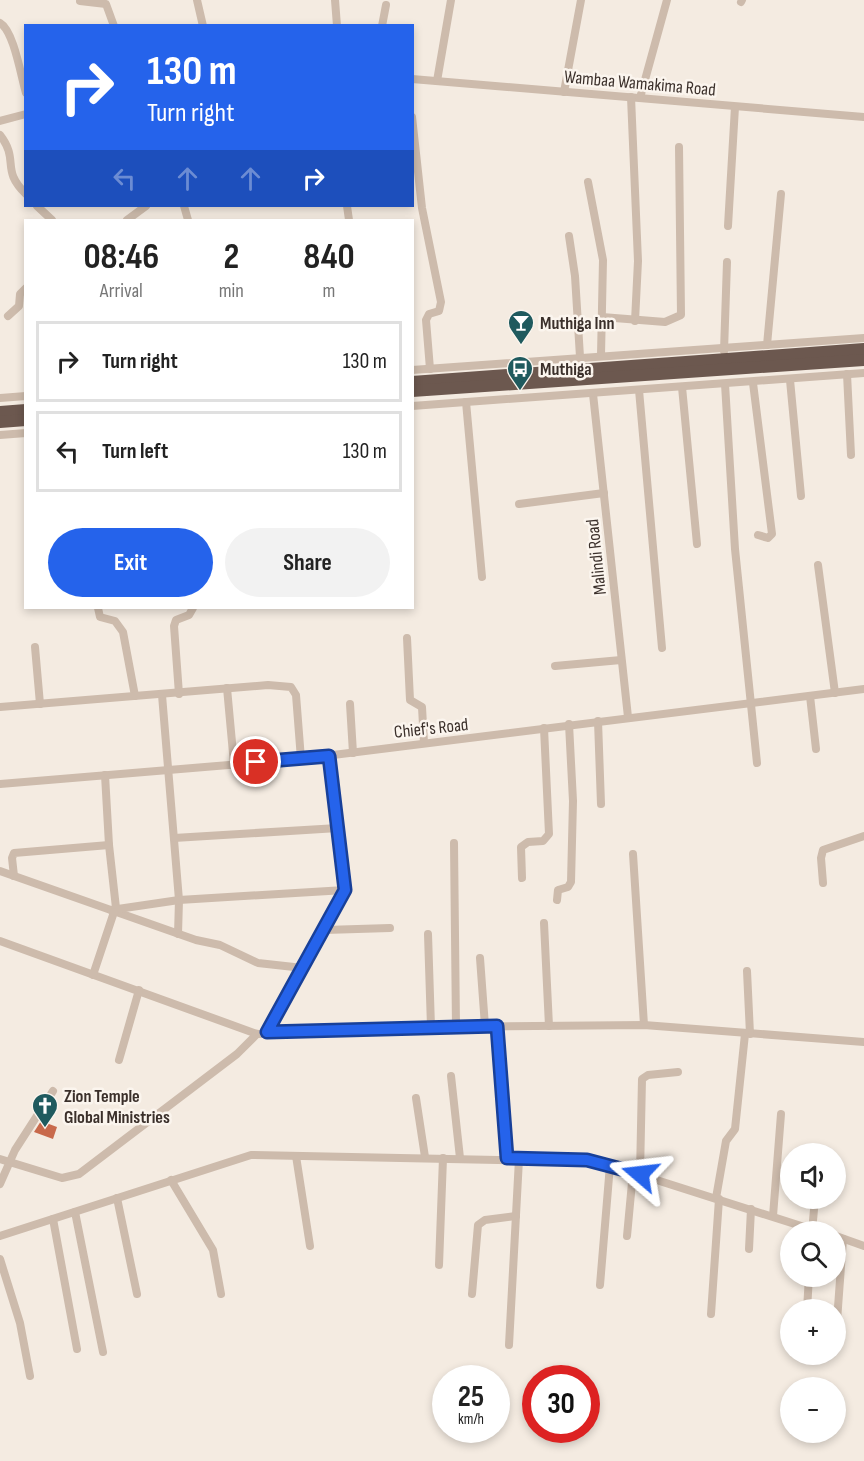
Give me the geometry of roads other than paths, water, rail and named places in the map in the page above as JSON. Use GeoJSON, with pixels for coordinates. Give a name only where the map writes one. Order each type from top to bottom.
{"type":"FeatureCollection","features":[{"type":"Feature","properties":{"kind":"highway"},"geometry":{"type":"LineString","coordinates":[[414,382],[846,345],[864,349]]}},
{"type":"Feature","properties":{"kind":"highway"},"geometry":{"type":"LineString","coordinates":[[414,391],[452,388],[557,370],[864,360]]}},
{"type":"Feature","properties":{"kind":"highway"},"geometry":{"type":"LineString","coordinates":[[0,412],[24,410]]}},
{"type":"Feature","properties":{"kind":"highway"},"geometry":{"type":"LineString","coordinates":[[0,422],[24,420]]}},
{"type":"Feature","properties":{"kind":"street"},"geometry":{"type":"LineString","coordinates":[[197,0],[203,24]]}},
{"type":"Feature","properties":{"kind":"street"},"geometry":{"type":"LineString","coordinates":[[335,0],[337,24]]}},
{"type":"Feature","properties":{"kind":"street"},"geometry":{"type":"LineString","coordinates":[[437,81],[451,0]]}},
{"type":"Feature","properties":{"kind":"street"},"geometry":{"type":"LineString","coordinates":[[564,92],[581,0]]}},
{"type":"Feature","properties":{"kind":"street"},"geometry":{"type":"LineString","coordinates":[[635,321],[638,261],[636,98],[667,0]]}},
{"type":"Feature","properties":{"kind":"street"},"geometry":{"type":"LineString","coordinates":[[80,1],[102,1],[106,4],[113,24]]}},
{"type":"Feature","properties":{"kind":"street"},"geometry":{"type":"LineString","coordinates":[[382,24],[386,4]]}},
{"type":"Feature","properties":{"kind":"street"},"geometry":{"type":"LineString","coordinates":[[0,23],[5,26],[10,36],[24,86]]}},
{"type":"Feature","properties":{"kind":"street","name":"Wambaa Wamakima Road"},"geometry":{"type":"LineString","coordinates":[[414,79],[864,117]]}},
{"type":"Feature","properties":{"kind":"street"},"geometry":{"type":"LineString","coordinates":[[728,226],[735,107]]}},
{"type":"Feature","properties":{"kind":"street"},"geometry":{"type":"LineString","coordinates":[[0,121],[24,115]]}},
{"type":"Feature","properties":{"kind":"street"},"geometry":{"type":"LineString","coordinates":[[0,135],[10,151],[11,177],[24,192]]}},
{"type":"Feature","properties":{"kind":"street"},"geometry":{"type":"LineString","coordinates":[[414,135],[422,208],[441,302],[439,311],[429,314],[426,320],[430,369]]}},
{"type":"Feature","properties":{"kind":"street"},"geometry":{"type":"LineString","coordinates":[[602,318],[664,322],[681,315],[679,147]]}},
{"type":"Feature","properties":{"kind":"street"},"geometry":{"type":"LineString","coordinates":[[588,182],[603,261],[600,356]]}},
{"type":"Feature","properties":{"kind":"street"},"geometry":{"type":"LineString","coordinates":[[767,345],[780,194]]}},
{"type":"Feature","properties":{"kind":"street"},"geometry":{"type":"LineString","coordinates":[[38,207],[51,219]]}},
{"type":"Feature","properties":{"kind":"street"},"geometry":{"type":"LineString","coordinates":[[128,219],[145,207]]}},
{"type":"Feature","properties":{"kind":"street"},"geometry":{"type":"LineString","coordinates":[[569,236],[575,276],[580,357]]}},
{"type":"Feature","properties":{"kind":"street"},"geometry":{"type":"LineString","coordinates":[[724,354],[727,262]]}},
{"type":"Feature","properties":{"kind":"street"},"geometry":{"type":"LineString","coordinates":[[8,316],[19,306],[20,294],[24,290]]}},
{"type":"Feature","properties":{"kind":"street"},"geometry":{"type":"LineString","coordinates":[[414,370],[557,370],[580,357],[724,354],[767,345],[846,345],[864,338]]}},
{"type":"Feature","properties":{"kind":"street"},"geometry":{"type":"LineString","coordinates":[[557,370],[559,396]]}},
{"type":"Feature","properties":{"kind":"street"},"geometry":{"type":"LineString","coordinates":[[414,406],[753,383],[864,373]]}},
{"type":"Feature","properties":{"kind":"street"},"geometry":{"type":"LineString","coordinates":[[847,374],[851,455]]}},
{"type":"Feature","properties":{"kind":"street"},"geometry":{"type":"LineString","coordinates":[[790,380],[801,496]]}},
{"type":"Feature","properties":{"kind":"street"},"geometry":{"type":"LineString","coordinates":[[753,383],[772,534],[768,538],[758,535]]}},
{"type":"Feature","properties":{"kind":"street"},"geometry":{"type":"LineString","coordinates":[[725,384],[735,549],[757,763]]}},
{"type":"Feature","properties":{"kind":"street"},"geometry":{"type":"LineString","coordinates":[[682,387],[697,544]]}},
{"type":"Feature","properties":{"kind":"street"},"geometry":{"type":"LineString","coordinates":[[452,388],[452,404]]}},
{"type":"Feature","properties":{"kind":"street"},"geometry":{"type":"LineString","coordinates":[[639,390],[662,648]]}},
{"type":"Feature","properties":{"kind":"street","name":"Malindi Road"},"geometry":{"type":"LineString","coordinates":[[593,394],[628,717]]}},
{"type":"Feature","properties":{"kind":"street"},"geometry":{"type":"LineString","coordinates":[[0,398],[24,396]]}},
{"type":"Feature","properties":{"kind":"street"},"geometry":{"type":"LineString","coordinates":[[466,402],[482,577]]}},
{"type":"Feature","properties":{"kind":"street"},"geometry":{"type":"LineString","coordinates":[[0,435],[24,433]]}},
{"type":"Feature","properties":{"kind":"street"},"geometry":{"type":"LineString","coordinates":[[519,504],[604,493]]}},
{"type":"Feature","properties":{"kind":"street"},"geometry":{"type":"LineString","coordinates":[[818,565],[835,693]]}},
{"type":"Feature","properties":{"kind":"street"},"geometry":{"type":"LineString","coordinates":[[179,694],[174,626],[176,620],[189,615],[192,609]]}},
{"type":"Feature","properties":{"kind":"street"},"geometry":{"type":"LineString","coordinates":[[98,610],[104,620],[120,625],[135,696]]}},
{"type":"Feature","properties":{"kind":"street"},"geometry":{"type":"LineString","coordinates":[[407,638],[410,700],[422,707],[424,743]]}},
{"type":"Feature","properties":{"kind":"street"},"geometry":{"type":"LineString","coordinates":[[35,647],[40,704]]}},
{"type":"Feature","properties":{"kind":"street"},"geometry":{"type":"LineString","coordinates":[[555,666],[621,660]]}},
{"type":"Feature","properties":{"kind":"street"},"geometry":{"type":"LineString","coordinates":[[0,707],[268,685],[294,690],[301,759]]}},
{"type":"Feature","properties":{"kind":"street"},"geometry":{"type":"LineString","coordinates":[[226,688],[234,764]]}},
{"type":"Feature","properties":{"kind":"street","name":"Chief's Road"},"geometry":{"type":"LineString","coordinates":[[0,784],[329,756],[569,724],[864,689]]}},
{"type":"Feature","properties":{"kind":"street"},"geometry":{"type":"LineString","coordinates":[[162,695],[179,900],[178,934]]}},
{"type":"Feature","properties":{"kind":"street"},"geometry":{"type":"LineString","coordinates":[[810,696],[816,748]]}},
{"type":"Feature","properties":{"kind":"street"},"geometry":{"type":"LineString","coordinates":[[350,704],[352,753]]}},
{"type":"Feature","properties":{"kind":"street"},"geometry":{"type":"LineString","coordinates":[[598,721],[601,804]]}},
{"type":"Feature","properties":{"kind":"street"},"geometry":{"type":"LineString","coordinates":[[557,900],[558,890],[568,887],[571,882],[573,801],[569,724]]}},
{"type":"Feature","properties":{"kind":"street"},"geometry":{"type":"LineString","coordinates":[[522,878],[521,847],[528,842],[543,841],[549,834],[544,728]]}},
{"type":"Feature","properties":{"kind":"street"},"geometry":{"type":"LineString","coordinates":[[267,1032],[345,890],[329,756]]}},
{"type":"Feature","properties":{"kind":"street"},"geometry":{"type":"LineString","coordinates":[[93,975],[113,910],[105,776]]}},
{"type":"Feature","properties":{"kind":"street"},"geometry":{"type":"LineString","coordinates":[[174,838],[338,828]]}},
{"type":"Feature","properties":{"kind":"street"},"geometry":{"type":"LineString","coordinates":[[823,883],[821,858],[823,850],[864,836]]}},
{"type":"Feature","properties":{"kind":"street"},"geometry":{"type":"LineString","coordinates":[[454,843],[456,1027]]}},
{"type":"Feature","properties":{"kind":"street"},"geometry":{"type":"LineString","coordinates":[[14,876],[12,858],[14,853],[109,845]]}},
{"type":"Feature","properties":{"kind":"street"},"geometry":{"type":"LineString","coordinates":[[633,854],[644,1025]]}},
{"type":"Feature","properties":{"kind":"street"},"geometry":{"type":"LineString","coordinates":[[0,871],[178,934],[220,945],[258,963],[303,968]]}},
{"type":"Feature","properties":{"kind":"street"},"geometry":{"type":"LineString","coordinates":[[113,910],[179,900],[345,890]]}},
{"type":"Feature","properties":{"kind":"street"},"geometry":{"type":"LineString","coordinates":[[544,923],[547,1026]]}},
{"type":"Feature","properties":{"kind":"street"},"geometry":{"type":"LineString","coordinates":[[325,930],[390,928]]}},
{"type":"Feature","properties":{"kind":"street"},"geometry":{"type":"LineString","coordinates":[[428,934],[431,1027]]}},
{"type":"Feature","properties":{"kind":"street"},"geometry":{"type":"LineString","coordinates":[[0,941],[257,1034],[431,1027],[644,1025],[864,1042]]}},
{"type":"Feature","properties":{"kind":"street"},"geometry":{"type":"LineString","coordinates":[[541,947],[547,1026]]}},
{"type":"Feature","properties":{"kind":"street"},"geometry":{"type":"LineString","coordinates":[[480,958],[485,1026]]}},
{"type":"Feature","properties":{"kind":"street"},"geometry":{"type":"LineString","coordinates":[[711,1314],[718,1199],[726,1141],[735,1129],[747,1034],[747,971]]}},
{"type":"Feature","properties":{"kind":"street"},"geometry":{"type":"LineString","coordinates":[[119,1060],[139,990]]}},
{"type":"Feature","properties":{"kind":"street"},"geometry":{"type":"LineString","coordinates":[[497,1026],[507,1158]]}},
{"type":"Feature","properties":{"kind":"street"},"geometry":{"type":"LineString","coordinates":[[0,1159],[62,1178],[79,1174],[237,1054],[257,1034]]}},
{"type":"Feature","properties":{"kind":"street"},"geometry":{"type":"LineString","coordinates":[[627,1236],[637,1173],[642,1079],[648,1075],[678,1072]]}},
{"type":"Feature","properties":{"kind":"street"},"geometry":{"type":"LineString","coordinates":[[451,1076],[460,1158]]}},
{"type":"Feature","properties":{"kind":"street"},"geometry":{"type":"LineString","coordinates":[[0,1184],[10,1162],[53,1090]]}},
{"type":"Feature","properties":{"kind":"street"},"geometry":{"type":"LineString","coordinates":[[416,1098],[425,1157]]}},
{"type":"Feature","properties":{"kind":"street"},"geometry":{"type":"LineString","coordinates":[[773,1216],[781,1114]]}},
{"type":"Feature","properties":{"kind":"street"},"geometry":{"type":"LineString","coordinates":[[296,1156],[310,1246]]}},
{"type":"Feature","properties":{"kind":"street"},"geometry":{"type":"LineString","coordinates":[[0,1236],[244,1157],[296,1156],[573,1159],[610,1165],[787,1221]]}},
{"type":"Feature","properties":{"kind":"street"},"geometry":{"type":"LineString","coordinates":[[439,1265],[443,1158]]}},
{"type":"Feature","properties":{"kind":"street"},"geometry":{"type":"LineString","coordinates":[[509,1346],[519,1159]]}},
{"type":"Feature","properties":{"kind":"street"},"geometry":{"type":"LineString","coordinates":[[600,1286],[610,1165]]}},
{"type":"Feature","properties":{"kind":"street"},"geometry":{"type":"LineString","coordinates":[[171,1180],[213,1250],[221,1294]]}},
{"type":"Feature","properties":{"kind":"street"},"geometry":{"type":"LineString","coordinates":[[117,1198],[137,1294]]}},
{"type":"Feature","properties":{"kind":"street"},"geometry":{"type":"LineString","coordinates":[[749,1249],[751,1209]]}},
{"type":"Feature","properties":{"kind":"street"},"geometry":{"type":"LineString","coordinates":[[75,1212],[103,1352]]}},
{"type":"Feature","properties":{"kind":"street"},"geometry":{"type":"LineString","coordinates":[[472,1294],[478,1225],[485,1220],[516,1216]]}},
{"type":"Feature","properties":{"kind":"street"},"geometry":{"type":"LineString","coordinates":[[53,1219],[77,1350]]}},
{"type":"Feature","properties":{"kind":"street"},"geometry":{"type":"LineString","coordinates":[[846,1240],[864,1246]]}},
{"type":"Feature","properties":{"kind":"street"},"geometry":{"type":"LineString","coordinates":[[0,1259],[20,1323],[30,1376]]}},
{"type":"Feature","properties":{"kind":"place","name":"Muthiga Inn"},"geometry":{"type":"Point","coordinates":[521,346]}},
{"type":"Feature","properties":{"kind":"place","name":"Muthiga"},"geometry":{"type":"Point","coordinates":[520,392]}},
{"type":"Feature","properties":{"kind":"place","name":"Zion Temple Global Ministries"},"geometry":{"type":"Point","coordinates":[45,1129]}}]}
